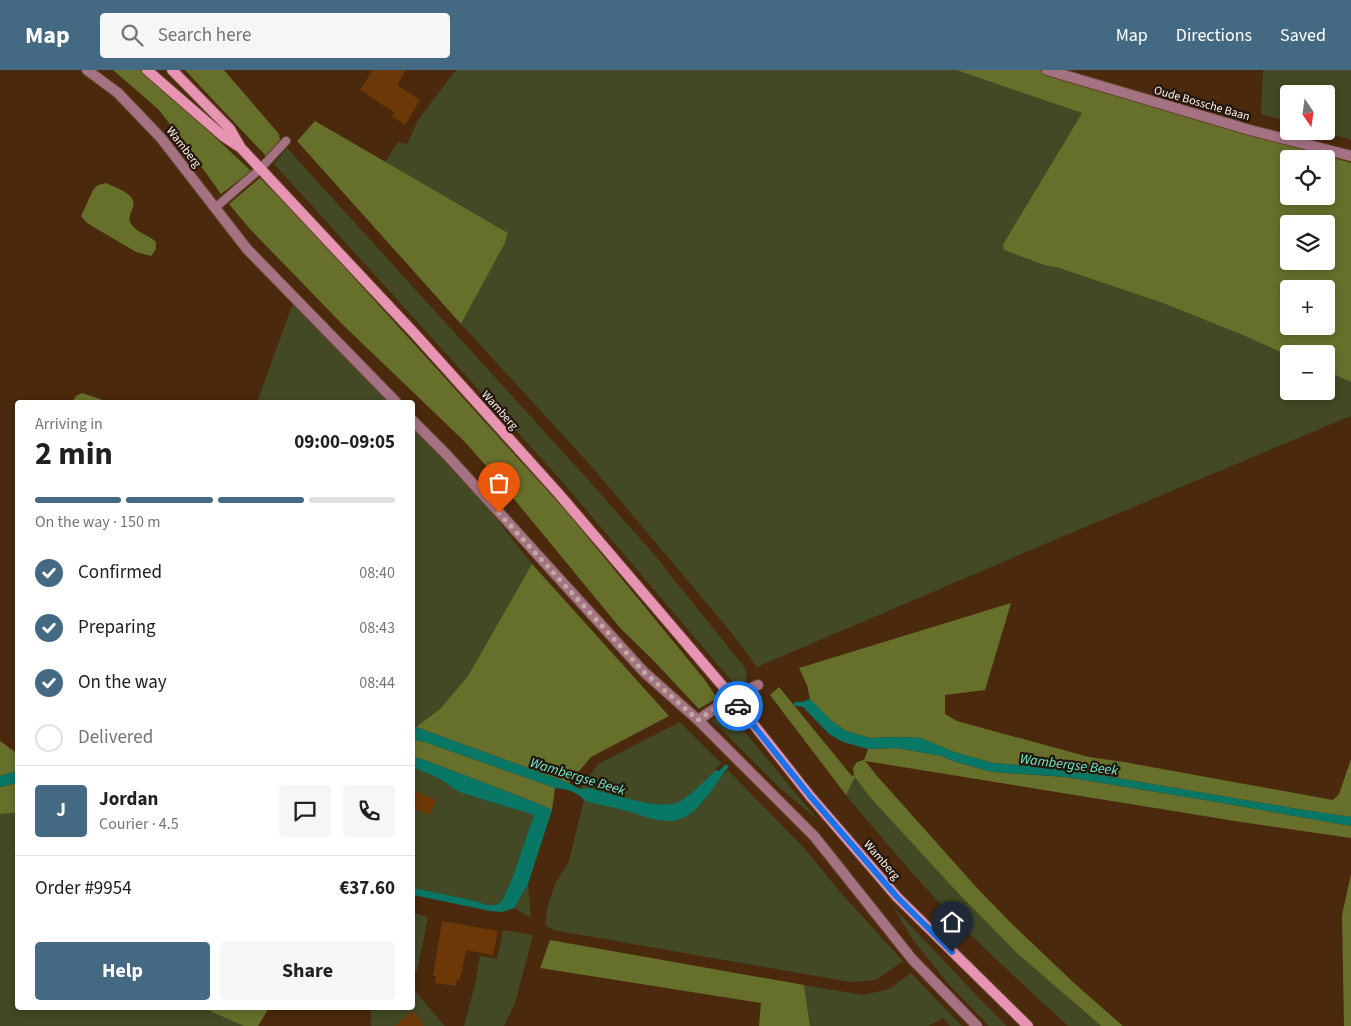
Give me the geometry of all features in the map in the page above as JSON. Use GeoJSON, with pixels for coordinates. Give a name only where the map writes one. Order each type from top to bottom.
{"type":"FeatureCollection","features":[{"type":"Feature","properties":{"kind":"main road","name":"Wamberg"},"geometry":{"type":"LineString","coordinates":[[147,70],[223,136],[241,148]]}},
{"type":"Feature","properties":{"kind":"main road","name":"Wamberg"},"geometry":{"type":"LineString","coordinates":[[172,70],[230,129],[241,148],[415,334],[559,494],[732,697],[810,796],[897,897],[1028,1026]]}},
{"type":"Feature","properties":{"kind":"street","name":"Wamberg"},"geometry":{"type":"LineString","coordinates":[[86,70],[118,94],[161,138],[247,249],[394,400]]}},
{"type":"Feature","properties":{"kind":"street","name":"Oude Bossche Baan"},"geometry":{"type":"LineString","coordinates":[[1047,70],[1232,124],[1351,156]]}},
{"type":"Feature","properties":{"kind":"street"},"geometry":{"type":"LineString","coordinates":[[415,423],[447,455],[644,672],[698,720],[814,836],[912,958],[976,1026]]}},
{"type":"Feature","properties":{"kind":"street"},"geometry":{"type":"LineString","coordinates":[[698,720],[732,697],[758,685]]}},
{"type":"Feature","properties":{"kind":"lane"},"geometry":{"type":"LineString","coordinates":[[215,208],[260,169],[286,141]]}},
{"type":"Feature","properties":{"kind":"green space"},"geometry":{"type":"Polygon","coordinates":[[[113,70],[140,70],[251,171],[221,194],[158,109],[113,70]]]}},
{"type":"Feature","properties":{"kind":"green space"},"geometry":{"type":"Polygon","coordinates":[[[185,70],[224,70],[279,134],[280,140],[266,156],[185,70]]]}},
{"type":"Feature","properties":{"kind":"green space"},"geometry":{"type":"Polygon","coordinates":[[[456,70],[956,70],[1082,113],[1003,245],[1004,250],[1047,266],[1056,267],[1163,303],[1280,352],[1280,400],[1335,400],[1335,375],[1351,382],[1351,416],[757,667],[730,631],[592,467],[461,324],[505,243],[508,233],[385,162],[398,142],[407,144],[418,120],[456,70]]]}},
{"type":"Feature","properties":{"kind":"green space"},"geometry":{"type":"Polygon","coordinates":[[[956,70],[1039,70],[1307,150],[1280,150],[1280,205],[1335,205],[1335,158],[1351,163],[1351,382],[1335,375],[1335,345],[1280,345],[1280,352],[1163,303],[1056,267],[1047,266],[1004,250],[1003,245],[1082,113],[956,70]]]}},
{"type":"Feature","properties":{"kind":"green space"},"geometry":{"type":"Polygon","coordinates":[[[1263,70],[1351,70],[1351,140],[1335,135],[1335,85],[1280,85],[1280,119],[1261,114],[1263,70]]]}},
{"type":"Feature","properties":{"kind":"green space"},"geometry":{"type":"Polygon","coordinates":[[[315,121],[508,233],[505,243],[461,324],[297,141],[315,121]]]}},
{"type":"Feature","properties":{"kind":"green space"},"geometry":{"type":"Polygon","coordinates":[[[287,148],[652,552],[746,669],[746,680],[740,688],[736,686],[559,478],[274,164],[287,148]]]}},
{"type":"Feature","properties":{"kind":"green space"},"geometry":{"type":"Polygon","coordinates":[[[260,178],[297,215],[566,511],[705,680],[717,698],[699,709],[621,629],[464,441],[342,324],[249,228],[229,204],[260,178]]]}},
{"type":"Feature","properties":{"kind":"green space"},"geometry":{"type":"Polygon","coordinates":[[[106,183],[125,192],[133,199],[134,203],[130,221],[136,230],[156,242],[156,249],[151,256],[136,252],[87,223],[81,216],[93,190],[98,185],[106,183]]]}},
{"type":"Feature","properties":{"kind":"green space"},"geometry":{"type":"Polygon","coordinates":[[[293,303],[387,400],[258,400],[293,303]]]}},
{"type":"Feature","properties":{"kind":"green space"},"geometry":{"type":"Polygon","coordinates":[[[82,393],[103,400],[74,400],[76,396],[82,393]]]}},
{"type":"Feature","properties":{"kind":"green space"},"geometry":{"type":"Polygon","coordinates":[[[415,429],[433,446],[488,508],[532,564],[468,676],[440,709],[416,727],[415,429]]]}},
{"type":"Feature","properties":{"kind":"green space"},"geometry":{"type":"Polygon","coordinates":[[[532,564],[669,716],[591,757],[569,783],[416,727],[440,709],[468,676],[532,564]]]}},
{"type":"Feature","properties":{"kind":"green space"},"geometry":{"type":"Polygon","coordinates":[[[1011,603],[985,690],[945,695],[945,714],[957,721],[1089,757],[1333,800],[1339,794],[1351,759],[1351,817],[1065,769],[993,763],[954,752],[921,738],[870,738],[846,731],[822,713],[810,699],[807,685],[799,668],[1011,603]]]}},
{"type":"Feature","properties":{"kind":"green space"},"geometry":{"type":"Polygon","coordinates":[[[779,687],[851,775],[854,776],[853,768],[857,762],[864,760],[868,749],[897,748],[942,756],[992,772],[1066,777],[1351,826],[1351,838],[865,761],[977,888],[1013,925],[1123,1026],[1101,1026],[1017,953],[958,893],[869,796],[855,777],[846,795],[770,695],[779,687]]]}},
{"type":"Feature","properties":{"kind":"green space"},"geometry":{"type":"Polygon","coordinates":[[[727,710],[818,820],[782,790],[712,720],[727,710]]]}},
{"type":"Feature","properties":{"kind":"green space"},"geometry":{"type":"Polygon","coordinates":[[[680,722],[721,763],[686,798],[675,804],[667,805],[629,800],[580,789],[598,764],[680,722]]]}},
{"type":"Feature","properties":{"kind":"green space"},"geometry":{"type":"Polygon","coordinates":[[[415,740],[555,788],[552,810],[539,804],[415,757],[415,740]]]}},
{"type":"Feature","properties":{"kind":"green space"},"geometry":{"type":"Polygon","coordinates":[[[0,741],[15,752],[15,772],[0,776],[0,741]]]}},
{"type":"Feature","properties":{"kind":"green space"},"geometry":{"type":"Polygon","coordinates":[[[415,768],[440,779],[459,792],[534,815],[512,879],[502,901],[496,905],[486,905],[476,901],[415,888],[415,768]]]}},
{"type":"Feature","properties":{"kind":"green space"},"geometry":{"type":"Polygon","coordinates":[[[728,770],[805,849],[841,893],[903,961],[876,980],[850,982],[553,930],[545,925],[547,909],[555,884],[569,861],[584,800],[655,819],[703,802],[728,770]]]}},
{"type":"Feature","properties":{"kind":"green space"},"geometry":{"type":"Polygon","coordinates":[[[855,776],[869,796],[1077,1006],[1101,1026],[1068,1026],[949,913],[896,855],[846,795],[855,776]]]}},
{"type":"Feature","properties":{"kind":"green space"},"geometry":{"type":"Polygon","coordinates":[[[15,783],[15,813],[0,814],[0,787],[15,783]]]}},
{"type":"Feature","properties":{"kind":"green space"},"geometry":{"type":"Polygon","coordinates":[[[15,813],[15,1010],[209,1010],[244,1026],[0,1026],[0,814],[15,813]]]}},
{"type":"Feature","properties":{"kind":"green space"},"geometry":{"type":"Polygon","coordinates":[[[1351,874],[1351,1026],[1344,1026],[1342,915],[1351,874]]]}},
{"type":"Feature","properties":{"kind":"green space"},"geometry":{"type":"Polygon","coordinates":[[[528,884],[531,918],[514,908],[528,884]]]}},
{"type":"Feature","properties":{"kind":"green space"},"geometry":{"type":"Polygon","coordinates":[[[893,907],[1007,1026],[989,1026],[951,987],[913,940],[893,907]]]}},
{"type":"Feature","properties":{"kind":"green space"},"geometry":{"type":"Polygon","coordinates":[[[415,914],[428,917],[417,972],[415,972],[415,914]]]}},
{"type":"Feature","properties":{"kind":"green space"},"geometry":{"type":"Polygon","coordinates":[[[503,930],[533,935],[515,1003],[504,1026],[464,1026],[480,956],[497,959],[503,930]]]}},
{"type":"Feature","properties":{"kind":"green space"},"geometry":{"type":"Polygon","coordinates":[[[550,940],[804,985],[810,1026],[759,1026],[761,1003],[540,968],[550,940]]]}},
{"type":"Feature","properties":{"kind":"green space"},"geometry":{"type":"Polygon","coordinates":[[[911,973],[962,1026],[950,1026],[943,1018],[928,1026],[810,1026],[804,985],[863,995],[889,989],[911,973]]]}},
{"type":"Feature","properties":{"kind":"green space"},"geometry":{"type":"Polygon","coordinates":[[[415,991],[445,1026],[371,1026],[371,1010],[415,1010],[415,991]]]}},
{"type":"Feature","properties":{"kind":"green space"},"geometry":{"type":"Polygon","coordinates":[[[209,1010],[268,1010],[258,1026],[244,1026],[209,1010]]]}},
{"type":"Feature","properties":{"kind":"water"},"geometry":{"type":"Polygon","coordinates":[[[810,699],[833,722],[846,731],[870,738],[921,738],[954,752],[993,763],[1065,769],[1351,817],[1351,826],[1066,777],[992,772],[942,756],[897,748],[868,749],[843,742],[829,734],[805,709],[802,702],[810,699]]]}},
{"type":"Feature","properties":{"kind":"water"},"geometry":{"type":"Polygon","coordinates":[[[415,727],[569,783],[580,789],[589,788],[647,803],[669,805],[677,803],[693,792],[716,770],[723,774],[701,804],[687,816],[671,821],[660,820],[586,801],[564,789],[555,788],[415,740],[415,727]]]}},
{"type":"Feature","properties":{"kind":"water"},"geometry":{"type":"Polygon","coordinates":[[[415,757],[552,810],[528,884],[514,908],[502,912],[490,911],[415,895],[415,888],[476,901],[486,905],[496,905],[502,901],[512,879],[534,815],[459,792],[440,779],[415,768],[415,757]]]}},
{"type":"Feature","properties":{"kind":"water"},"geometry":{"type":"Polygon","coordinates":[[[15,772],[15,783],[0,787],[0,776],[15,772]]]}},
{"type":"Feature","properties":{"kind":"building"},"geometry":{"type":"Polygon","coordinates":[[[373,70],[406,70],[397,85],[420,100],[405,125],[392,116],[395,113],[360,90],[373,70]]]}},
{"type":"Feature","properties":{"kind":"building"},"geometry":{"type":"Polygon","coordinates":[[[415,791],[436,800],[430,815],[415,809],[415,791]]]}},
{"type":"Feature","properties":{"kind":"building"},"geometry":{"type":"Polygon","coordinates":[[[442,921],[498,931],[493,955],[466,950],[460,980],[457,979],[456,986],[435,983],[436,976],[433,976],[442,921]]]}},
{"type":"Feature","properties":{"kind":"building"},"geometry":{"type":"Polygon","coordinates":[[[413,1011],[424,1026],[394,1026],[413,1011]]]}},
{"type":"Feature","properties":{"kind":"waterway","name":"Wambergse Beek"},"geometry":{"type":"LineString","coordinates":[[796,704],[807,706]]}},
{"type":"Feature","properties":{"kind":"waterway","name":"Wambergse Beek"},"geometry":{"type":"LineString","coordinates":[[717,776],[726,767]]}},
{"type":"Feature","properties":{"kind":"way so far"},"geometry":{"type":"LineString","coordinates":[[499,513],[644,672],[698,720],[732,697],[738,706]]}},
{"type":"Feature","properties":{"kind":"route"},"geometry":{"type":"LineString","coordinates":[[738,706],[810,796],[897,897],[952,952]]}}]}
